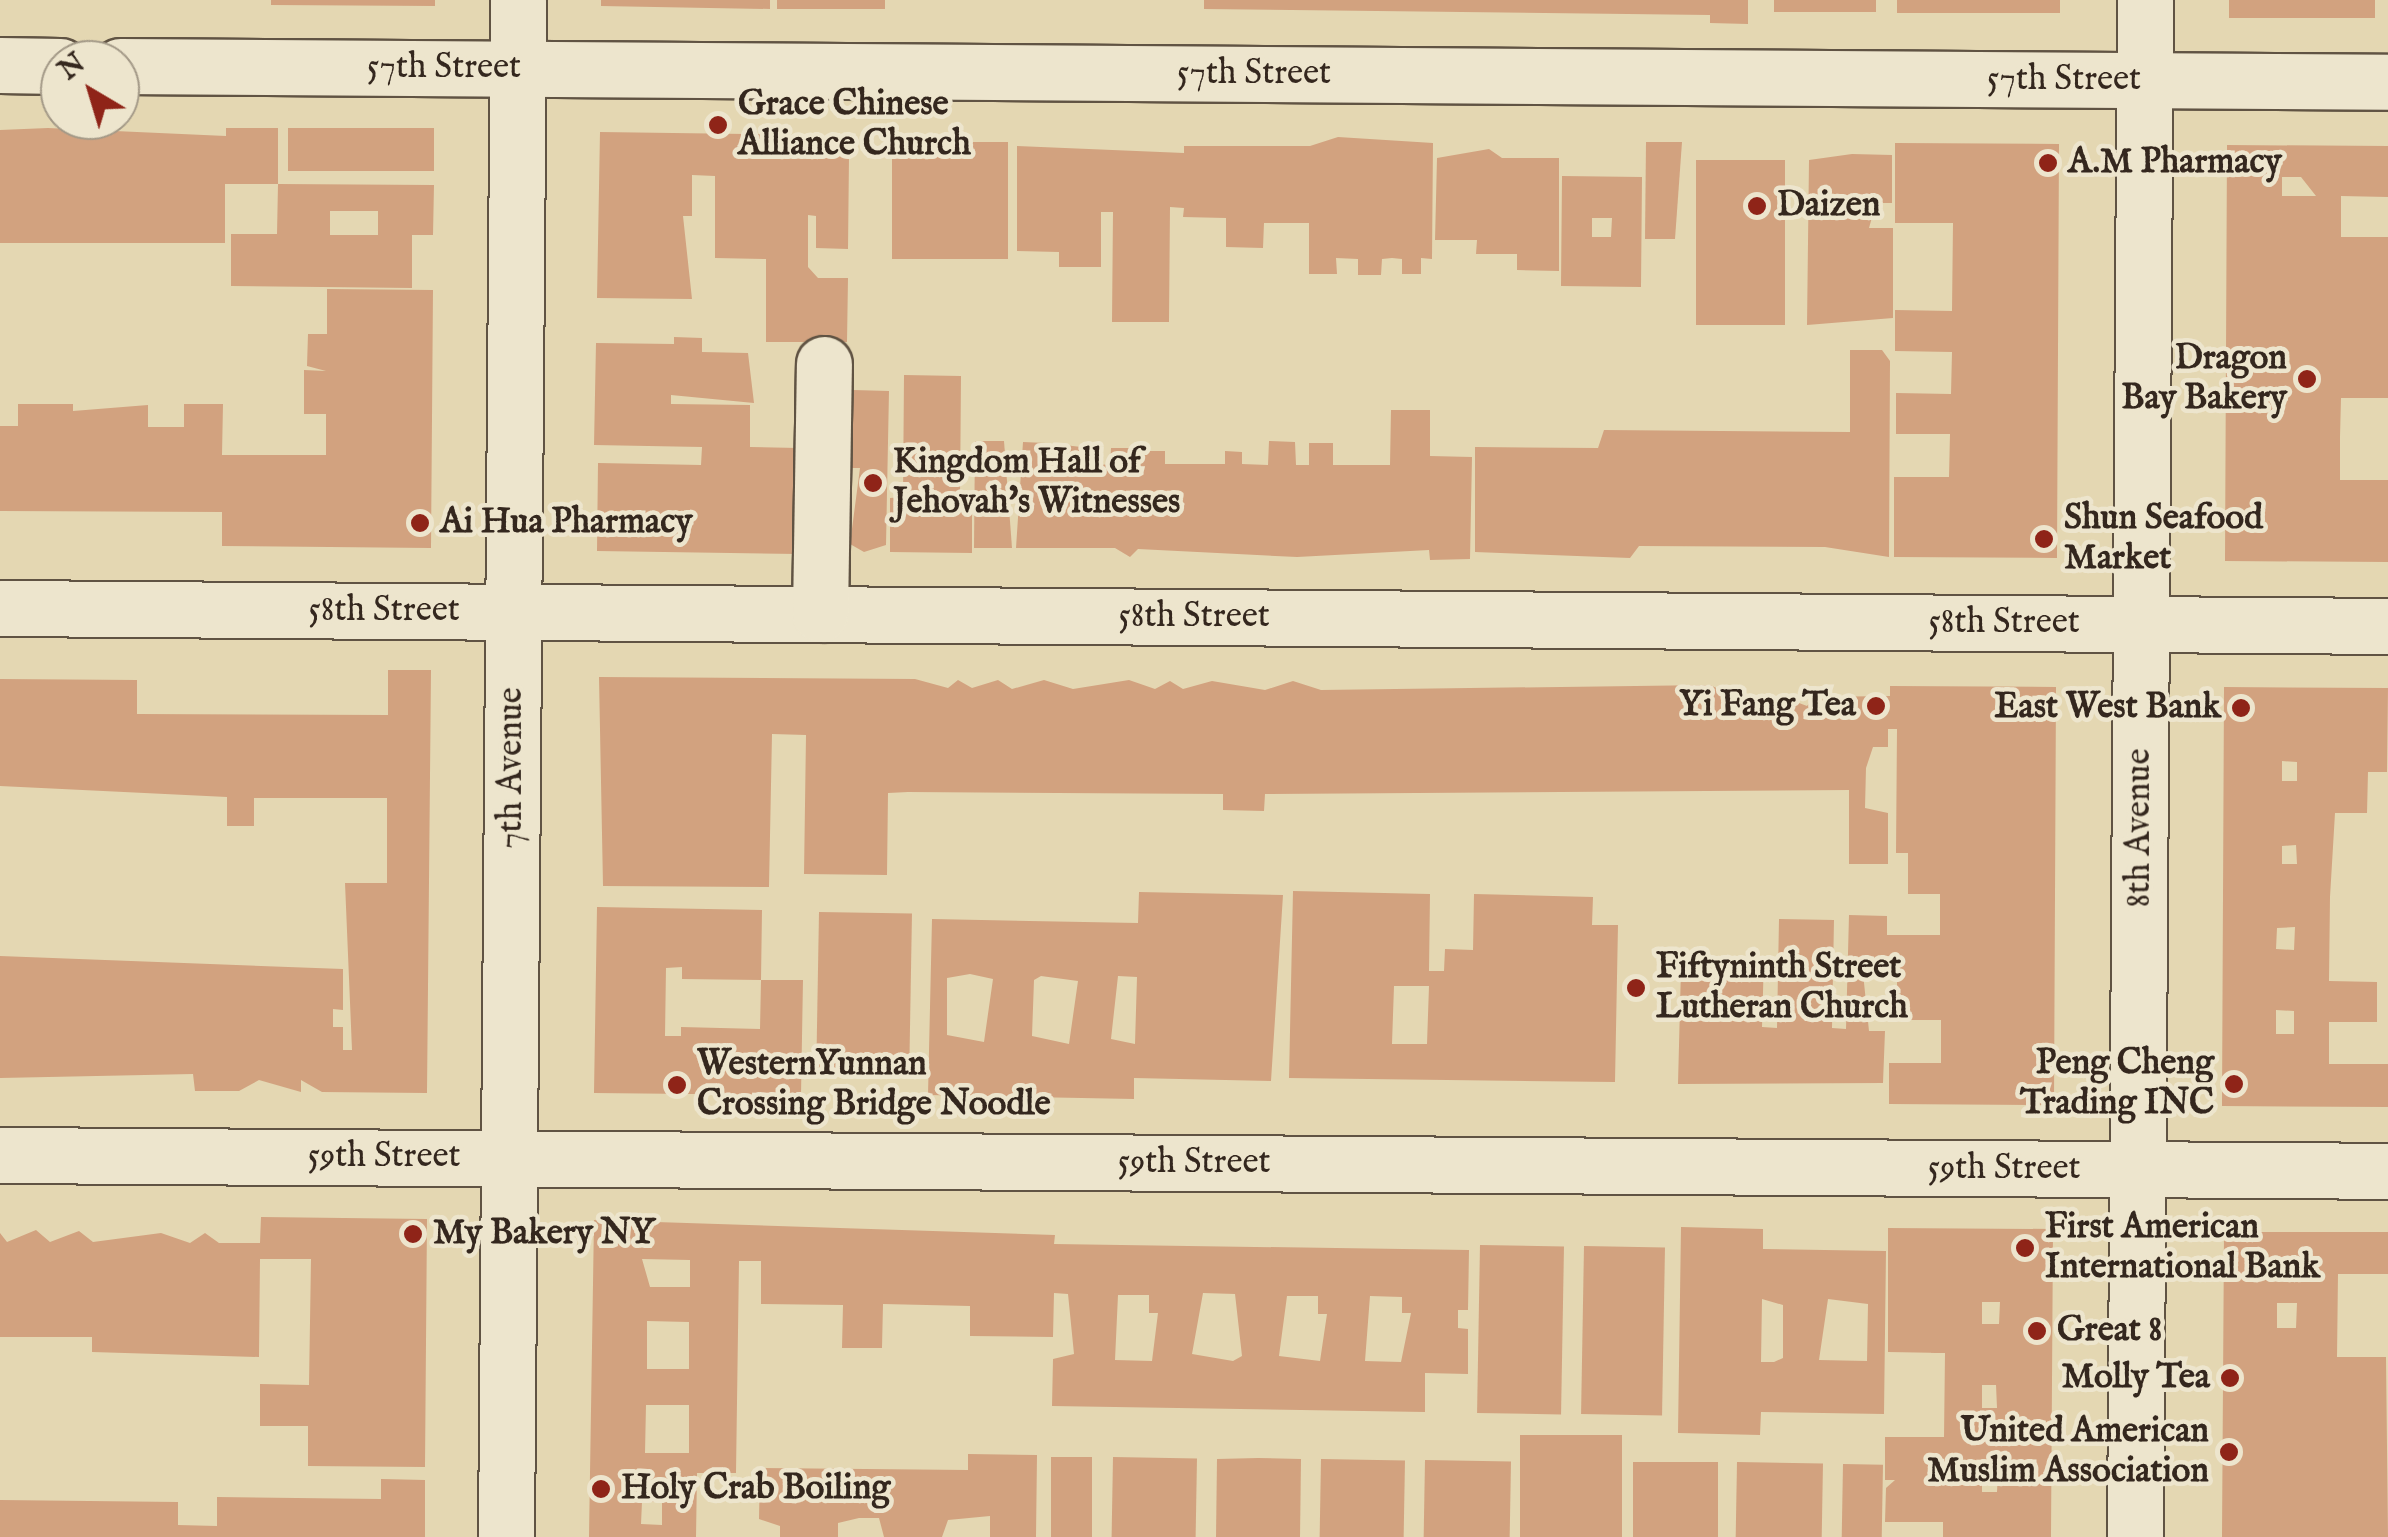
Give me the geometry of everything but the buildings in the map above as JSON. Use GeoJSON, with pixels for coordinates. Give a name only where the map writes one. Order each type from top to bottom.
{"type":"FeatureCollection","features":[{"type":"Feature","properties":{"kind":"street","name":"7th Avenue"},"geometry":{"type":"LineString","coordinates":[[506,1537],[518,0]]}},
{"type":"Feature","properties":{"kind":"street","name":"8th Avenue"},"geometry":{"type":"LineString","coordinates":[[2135,1537],[2145,0]]}},
{"type":"Feature","properties":{"kind":"street"},"geometry":{"type":"LineString","coordinates":[[0,65],[40,66]]}},
{"type":"Feature","properties":{"kind":"street","name":"57th Street"},"geometry":{"type":"LineString","coordinates":[[140,66],[2388,82]]}},
{"type":"Feature","properties":{"kind":"street"},"geometry":{"type":"LineString","coordinates":[[820,614],[824,364]]}},
{"type":"Feature","properties":{"kind":"street","name":"58th Street"},"geometry":{"type":"LineString","coordinates":[[0,608],[2388,626]]}},
{"type":"Feature","properties":{"kind":"street","name":"59th Street"},"geometry":{"type":"LineString","coordinates":[[0,1154],[2388,1171]]}},
{"type":"Feature","properties":{"kind":"place","name":"Grace Chinese Alliance Church"},"geometry":{"type":"Point","coordinates":[718,125]}},
{"type":"Feature","properties":{"kind":"place","name":"A.M Pharmacy"},"geometry":{"type":"Point","coordinates":[2048,163]}},
{"type":"Feature","properties":{"kind":"place","name":"Daizen"},"geometry":{"type":"Point","coordinates":[1757,206]}},
{"type":"Feature","properties":{"kind":"place","name":"Dragon Bay Bakery"},"geometry":{"type":"Point","coordinates":[2307,379]}},
{"type":"Feature","properties":{"kind":"place","name":"Kingdom Hall of Jehovah's Witnesses"},"geometry":{"type":"Point","coordinates":[873,483]}},
{"type":"Feature","properties":{"kind":"place","name":"Ai Hua Pharmacy"},"geometry":{"type":"Point","coordinates":[420,523]}},
{"type":"Feature","properties":{"kind":"place","name":"Shun Seafood Market"},"geometry":{"type":"Point","coordinates":[2044,539]}},
{"type":"Feature","properties":{"kind":"place","name":"Yi Fang Tea"},"geometry":{"type":"Point","coordinates":[1876,706]}},
{"type":"Feature","properties":{"kind":"place","name":"East West Bank"},"geometry":{"type":"Point","coordinates":[2241,708]}},
{"type":"Feature","properties":{"kind":"place","name":"Fiftyninth Street Lutheran Church"},"geometry":{"type":"Point","coordinates":[1636,988]}},
{"type":"Feature","properties":{"kind":"place","name":"Peng Cheng Trading INC"},"geometry":{"type":"Point","coordinates":[2234,1084]}},
{"type":"Feature","properties":{"kind":"place","name":"WesternYunnan Crossing Bridge Noodle"},"geometry":{"type":"Point","coordinates":[677,1085]}},
{"type":"Feature","properties":{"kind":"place","name":"My Bakery NY"},"geometry":{"type":"Point","coordinates":[413,1234]}},
{"type":"Feature","properties":{"kind":"place","name":"First American International Bank"},"geometry":{"type":"Point","coordinates":[2025,1248]}},
{"type":"Feature","properties":{"kind":"place","name":"Great 8"},"geometry":{"type":"Point","coordinates":[2037,1331]}},
{"type":"Feature","properties":{"kind":"place","name":"Molly Tea"},"geometry":{"type":"Point","coordinates":[2230,1378]}},
{"type":"Feature","properties":{"kind":"place","name":"United American Muslim Association"},"geometry":{"type":"Point","coordinates":[2229,1452]}},
{"type":"Feature","properties":{"kind":"place","name":"Holy Crab Boiling"},"geometry":{"type":"Point","coordinates":[601,1489]}}]}
